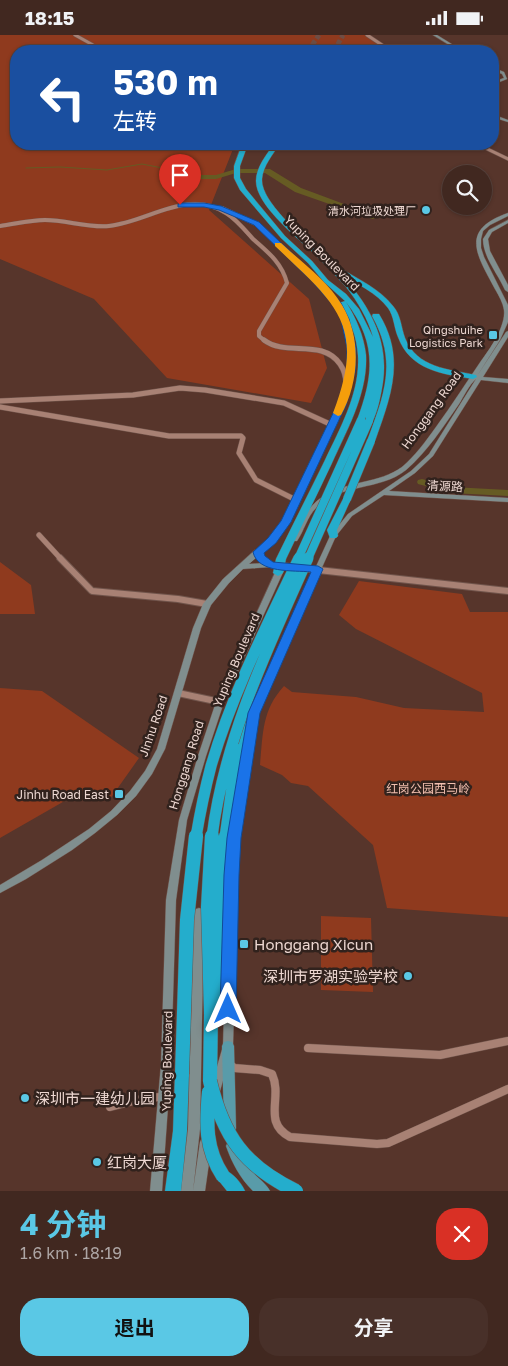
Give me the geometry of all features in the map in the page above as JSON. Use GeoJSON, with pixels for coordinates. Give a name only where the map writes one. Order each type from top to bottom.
{"type":"FeatureCollection","features":[{"type":"Feature","properties":{"kind":"highway","name":"Yuping Boulevard"},"geometry":{"type":"LineString","coordinates":[[210,1081],[211,859],[218,800],[226,766],[248,699],[365,421],[374,366],[372,344],[356,309],[344,295],[326,281],[310,262],[283,237],[242,190],[237,179],[242,150]]}},
{"type":"Feature","properties":{"kind":"highway","name":"Yuping Boulevard"},"geometry":{"type":"LineString","coordinates":[[173,1191],[180,1131],[186,913],[194,843],[211,767],[234,702],[278,601],[378,393],[381,371],[381,352],[378,336],[374,324],[359,299],[313,249],[280,219],[263,195],[259,180],[262,169],[273,150]]}},
{"type":"Feature","properties":{"kind":"highway"},"geometry":{"type":"LineString","coordinates":[[313,249],[388,304],[394,313],[405,348],[414,359],[435,369],[478,377]]}},
{"type":"Feature","properties":{"kind":"highway"},"geometry":{"type":"LineString","coordinates":[[333,536],[332,530],[347,499],[385,404],[389,387],[391,356],[387,337],[379,320],[357,290],[334,266]]}},
{"type":"Feature","properties":{"kind":"highway"},"geometry":{"type":"LineString","coordinates":[[277,567],[336,444],[354,402],[361,377],[362,352],[356,327],[348,310],[326,281]]}},
{"type":"Feature","properties":{"kind":"highway"},"geometry":{"type":"LineString","coordinates":[[211,1014],[220,950],[226,825],[241,749],[254,713]]}},
{"type":"Feature","properties":{"kind":"highway"},"geometry":{"type":"LineString","coordinates":[[210,1081],[206,1125],[209,1152],[223,1177],[237,1191]]}},
{"type":"Feature","properties":{"kind":"highway"},"geometry":{"type":"LineString","coordinates":[[210,1081],[221,1121],[236,1148],[261,1172],[296,1191]]}},
{"type":"Feature","properties":{"kind":"main road"},"geometry":{"type":"LineString","coordinates":[[435,35],[451,45]]}},
{"type":"Feature","properties":{"kind":"main road"},"geometry":{"type":"LineString","coordinates":[[499,72],[503,73],[506,78],[499,81]]}},
{"type":"Feature","properties":{"kind":"main road","name":"Honggang Road"},"geometry":{"type":"LineString","coordinates":[[508,216],[489,233],[485,244],[508,290]]}},
{"type":"Feature","properties":{"kind":"main road","name":"Honggang Road"},"geometry":{"type":"LineString","coordinates":[[156,1191],[166,1064],[171,900],[183,820],[220,703],[277,567],[309,511],[315,505],[337,492],[392,475],[408,465],[478,377],[507,313],[502,296],[479,251],[478,239],[481,231],[488,225],[508,216]]}},
{"type":"Feature","properties":{"kind":"main road","name":"Honggang Road"},"geometry":{"type":"LineString","coordinates":[[199,1191],[215,1088],[228,1046],[234,838],[254,713],[333,536],[350,515],[399,482],[431,455],[478,377],[508,333]]}},
{"type":"Feature","properties":{"kind":"main road"},"geometry":{"type":"LineString","coordinates":[[478,377],[508,377]]}},
{"type":"Feature","properties":{"kind":"main road"},"geometry":{"type":"LineString","coordinates":[[478,377],[508,381]]}},
{"type":"Feature","properties":{"kind":"main road","name":"清源路"},"geometry":{"type":"LineString","coordinates":[[399,482],[400,488],[408,493],[508,499]]}},
{"type":"Feature","properties":{"kind":"main road","name":"清源路"},"geometry":{"type":"LineString","coordinates":[[382,493],[508,499]]}},
{"type":"Feature","properties":{"kind":"main road"},"geometry":{"type":"LineString","coordinates":[[258,552],[260,557],[277,567]]}},
{"type":"Feature","properties":{"kind":"main road","name":"Jinhu Road"},"geometry":{"type":"LineString","coordinates":[[0,889],[87,833],[134,792],[155,763],[165,737],[197,628],[207,604],[226,581],[258,552]]}},
{"type":"Feature","properties":{"kind":"main road"},"geometry":{"type":"LineString","coordinates":[[242,567],[277,567]]}},
{"type":"Feature","properties":{"kind":"main road"},"geometry":{"type":"LineString","coordinates":[[171,900],[179,907],[199,911],[213,911],[231,904]]}},
{"type":"Feature","properties":{"kind":"main road"},"geometry":{"type":"LineString","coordinates":[[187,1191],[193,1152],[199,911]]}},
{"type":"Feature","properties":{"kind":"main road"},"geometry":{"type":"LineString","coordinates":[[228,1046],[230,1127],[235,1151],[249,1177],[263,1191]]}},
{"type":"Feature","properties":{"kind":"street"},"geometry":{"type":"LineString","coordinates":[[75,35],[93,45]]}},
{"type":"Feature","properties":{"kind":"street"},"geometry":{"type":"LineString","coordinates":[[367,35],[382,45]]}},
{"type":"Feature","properties":{"kind":"street"},"geometry":{"type":"LineString","coordinates":[[489,150],[508,159]]}},
{"type":"Feature","properties":{"kind":"street"},"geometry":{"type":"LineString","coordinates":[[0,226],[45,219],[87,226],[108,226],[129,223],[176,206],[211,206],[229,210],[256,224],[316,280],[338,305],[345,319],[352,348],[348,387],[296,500],[278,533],[258,552]]}},
{"type":"Feature","properties":{"kind":"street"},"geometry":{"type":"LineString","coordinates":[[211,206],[226,213],[274,258],[284,271],[287,283],[280,298],[259,329],[260,337],[276,345],[314,349],[334,355],[339,360],[346,374],[348,387]]}},
{"type":"Feature","properties":{"kind":"street"},"geometry":{"type":"LineString","coordinates":[[0,401],[134,395],[180,388],[205,390],[284,403],[332,425]]}},
{"type":"Feature","properties":{"kind":"street"},"geometry":{"type":"LineString","coordinates":[[0,407],[168,436],[241,436],[243,438],[239,453],[256,480],[286,497],[296,500]]}},
{"type":"Feature","properties":{"kind":"street"},"geometry":{"type":"LineString","coordinates":[[39,535],[87,589],[207,604]]}},
{"type":"Feature","properties":{"kind":"street"},"geometry":{"type":"LineString","coordinates":[[277,567],[318,569],[508,591]]}},
{"type":"Feature","properties":{"kind":"street"},"geometry":{"type":"LineString","coordinates":[[178,693],[220,703]]}},
{"type":"Feature","properties":{"kind":"street"},"geometry":{"type":"LineString","coordinates":[[308,1048],[440,1055],[508,1041]]}},
{"type":"Feature","properties":{"kind":"street"},"geometry":{"type":"LineString","coordinates":[[228,1061],[234,1068],[260,1070],[272,1074],[279,1088],[275,1124],[279,1132],[290,1137],[377,1144],[388,1143],[508,1089]]}},
{"type":"Feature","properties":{"kind":"street"},"geometry":{"type":"LineString","coordinates":[[110,1107],[145,1098],[161,1097]]}},
{"type":"Feature","properties":{"kind":"green space"},"geometry":{"type":"Polygon","coordinates":[[[0,35],[366,35],[378,45],[10,45],[10,150],[233,150],[209,210],[309,299],[327,368],[311,403],[167,378],[94,299],[0,259],[0,35]]]}},
{"type":"Feature","properties":{"kind":"green space"},"geometry":{"type":"Polygon","coordinates":[[[0,562],[31,585],[35,614],[0,614],[0,562]]]}},
{"type":"Feature","properties":{"kind":"green space","name":"红岗公园西马岭"},"geometry":{"type":"Polygon","coordinates":[[[359,581],[462,594],[470,612],[508,612],[508,917],[387,908],[373,845],[308,786],[291,783],[282,775],[260,765],[263,732],[268,713],[271,704],[284,686],[292,692],[356,697],[404,708],[484,712],[482,693],[356,629],[339,615],[359,581]]]}},
{"type":"Feature","properties":{"kind":"green space"},"geometry":{"type":"Polygon","coordinates":[[[0,688],[42,691],[139,758],[110,799],[82,791],[0,838],[0,688]]]}},
{"type":"Feature","properties":{"kind":"green space"},"geometry":{"type":"Polygon","coordinates":[[[321,916],[371,918],[373,992],[321,990],[321,916]]]}},
{"type":"Feature","properties":{"kind":"waterway"},"geometry":{"type":"LineString","coordinates":[[26,168],[60,167],[107,170],[142,164],[188,173],[190,174],[188,177]]}},
{"type":"Feature","properties":{"kind":"waterway"},"geometry":{"type":"LineString","coordinates":[[188,177],[216,177],[236,171],[267,171],[298,190],[375,217]]}},
{"type":"Feature","properties":{"kind":"waterway"},"geometry":{"type":"LineString","coordinates":[[422,482],[452,490],[508,493]]}},
{"type":"Feature","properties":{"kind":"tunnel"},"geometry":{"type":"LineString","coordinates":[[312,45],[319,35]]}},
{"type":"Feature","properties":{"kind":"tunnel"},"geometry":{"type":"LineString","coordinates":[[337,45],[343,35]]}},
{"type":"Feature","properties":{"kind":"slow traffic"},"geometry":{"type":"LineString","coordinates":[[278,244],[326,291],[338,305],[345,319],[352,348],[352,360],[348,387],[338,413]]}},
{"type":"Feature","properties":{"kind":"place","name":"清水河垃圾处理厂"},"geometry":{"type":"Point","coordinates":[426,210]}},
{"type":"Feature","properties":{"kind":"place","name":"Qingshuihe Logistics Park"},"geometry":{"type":"Point","coordinates":[493,335]}},
{"type":"Feature","properties":{"kind":"place","name":"Jinhu Road East"},"geometry":{"type":"Point","coordinates":[119,794]}},
{"type":"Feature","properties":{"kind":"place","name":"Honggang Xicun"},"geometry":{"type":"Point","coordinates":[244,944]}},
{"type":"Feature","properties":{"kind":"place","name":"深圳市罗湖实验学校"},"geometry":{"type":"Point","coordinates":[408,976]}},
{"type":"Feature","properties":{"kind":"place","name":"深圳市一建幼儿园"},"geometry":{"type":"Point","coordinates":[25,1098]}},
{"type":"Feature","properties":{"kind":"place","name":"红岗大厦"},"geometry":{"type":"Point","coordinates":[97,1162]}},
{"type":"Feature","properties":{"kind":"route"},"geometry":{"type":"LineString","coordinates":[[180,205],[204,205],[229,210],[256,224],[316,280],[338,305],[345,319],[352,348],[351,372],[342,405],[286,522],[272,541],[258,552],[260,557],[270,565],[318,569],[254,713],[234,838],[228,1009]]}}]}
